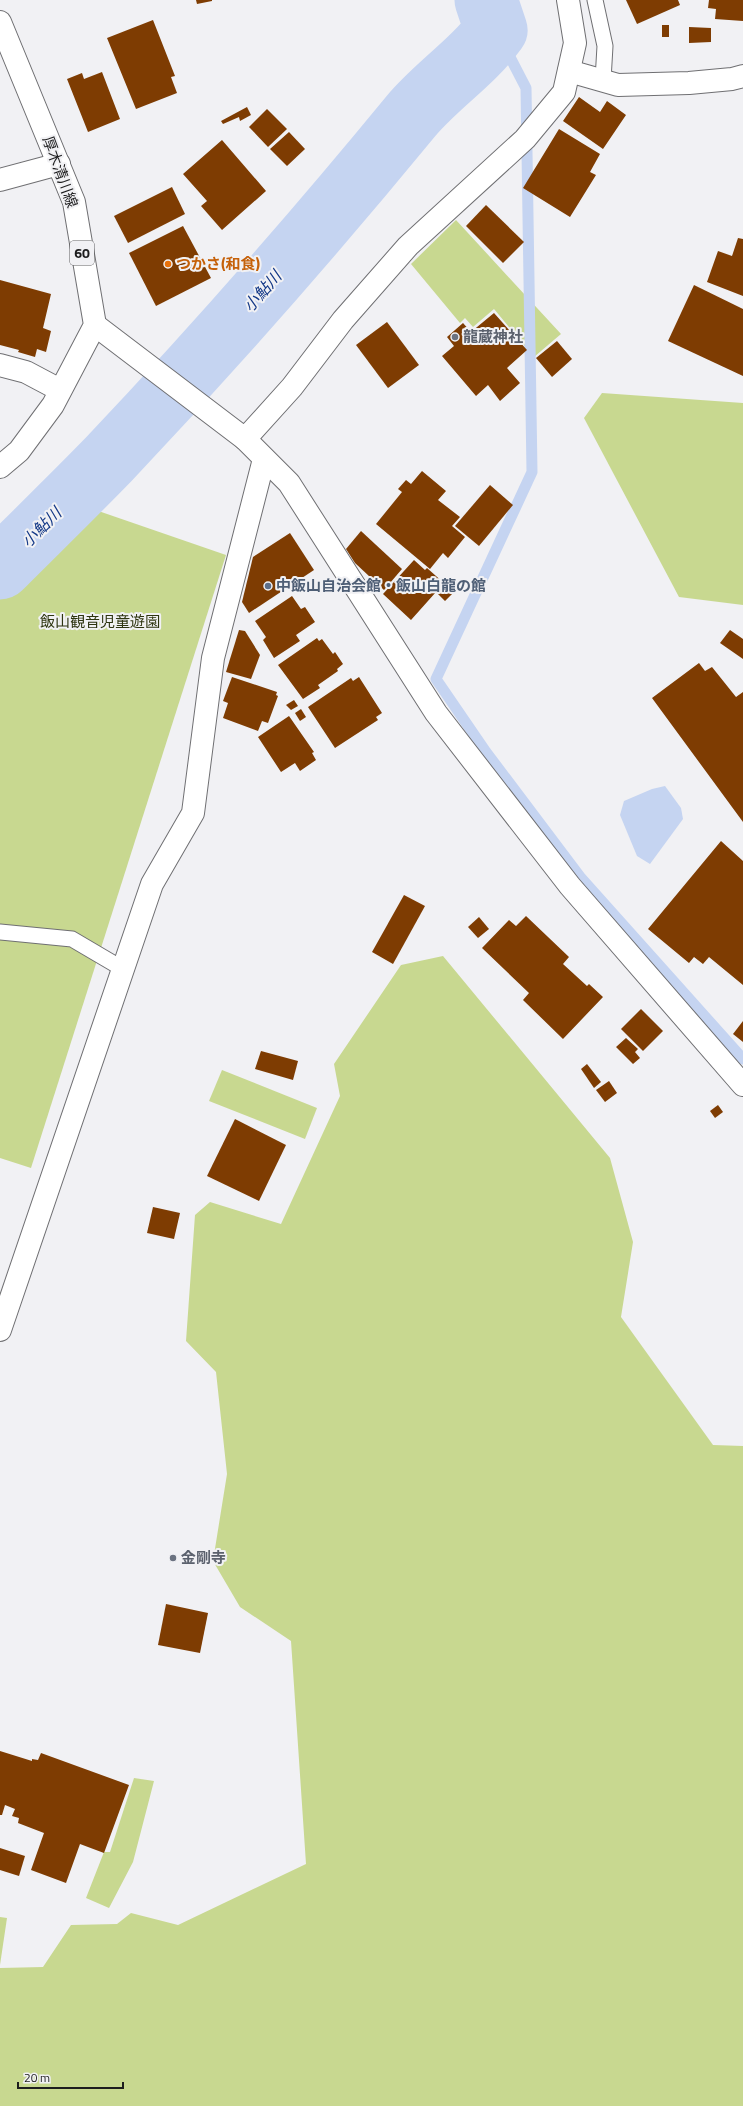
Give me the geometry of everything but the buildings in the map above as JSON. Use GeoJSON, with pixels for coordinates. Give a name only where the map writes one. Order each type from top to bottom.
{"type":"FeatureCollection","features":[{"type":"Feature","properties":{"kind":"street"},"geometry":{"type":"LineString","coordinates":[[244,439],[292,387],[343,320],[408,246],[525,139],[564,92],[575,43],[568,0]]}},
{"type":"Feature","properties":{"kind":"street","name":"厚木清川線"},"geometry":{"type":"LineString","coordinates":[[0,22],[74,202],[95,325]]}},
{"type":"Feature","properties":{"kind":"street"},"geometry":{"type":"LineString","coordinates":[[569,71],[618,85],[732,79],[743,76]]}},
{"type":"Feature","properties":{"kind":"street"},"geometry":{"type":"LineString","coordinates":[[0,180],[58,164]]}},
{"type":"Feature","properties":{"kind":"street"},"geometry":{"type":"LineString","coordinates":[[0,467],[19,451],[53,405],[95,325],[244,439],[289,483],[436,713],[570,886],[743,1086]]}},
{"type":"Feature","properties":{"kind":"street"},"geometry":{"type":"LineString","coordinates":[[0,365],[26,372],[60,390]]}},
{"type":"Feature","properties":{"kind":"street"},"geometry":{"type":"LineString","coordinates":[[0,1330],[152,884],[193,813],[213,658],[264,459]]}},
{"type":"Feature","properties":{"kind":"lane"},"geometry":{"type":"LineString","coordinates":[[595,0],[605,46],[603,80]]}},
{"type":"Feature","properties":{"kind":"lane"},"geometry":{"type":"LineString","coordinates":[[0,932],[72,939],[123,968]]}},
{"type":"Feature","properties":{"kind":"green space"},"geometry":{"type":"Polygon","coordinates":[[[456,220],[561,334],[534,357],[494,309],[473,327],[465,318],[460,323],[411,264],[456,220]]]}},
{"type":"Feature","properties":{"kind":"green space"},"geometry":{"type":"Polygon","coordinates":[[[602,393],[743,403],[743,605],[679,597],[584,418],[602,393]]]}},
{"type":"Feature","properties":{"kind":"green space","name":"飯山観音児童遊園"},"geometry":{"type":"Polygon","coordinates":[[[81,505],[226,555],[31,1168],[0,1158],[0,575],[81,505]]]}},
{"type":"Feature","properties":{"kind":"green space"},"geometry":{"type":"Polygon","coordinates":[[[443,956],[610,1158],[633,1242],[621,1317],[713,1445],[743,1446],[743,2106],[0,2106],[0,1968],[43,1967],[71,1925],[117,1924],[131,1913],[178,1925],[306,1864],[291,1641],[240,1607],[213,1561],[227,1474],[216,1372],[186,1341],[195,1215],[210,1202],[281,1224],[340,1096],[334,1064],[401,965],[443,956]]]}},
{"type":"Feature","properties":{"kind":"green space"},"geometry":{"type":"Polygon","coordinates":[[[222,1070],[317,1108],[305,1139],[209,1101],[222,1070]]]}},
{"type":"Feature","properties":{"kind":"green space"},"geometry":{"type":"Polygon","coordinates":[[[134,1778],[154,1781],[133,1862],[109,1908],[86,1898],[104,1852],[110,1852],[134,1778]]]}},
{"type":"Feature","properties":{"kind":"green space"},"geometry":{"type":"Polygon","coordinates":[[[0,1917],[7,1918],[0,1965],[0,1917]]]}},
{"type":"Feature","properties":{"kind":"water"},"geometry":{"type":"Polygon","coordinates":[[[665,786],[681,808],[683,819],[650,864],[637,856],[620,815],[624,801],[652,789],[665,786]]]}},
{"type":"Feature","properties":{"kind":"waterway","name":"小鮎川"},"geometry":{"type":"LineString","coordinates":[[0,568],[109,459],[187,375],[338,204],[411,116],[487,42],[496,30],[486,0]]}},
{"type":"Feature","properties":{"kind":"waterway"},"geometry":{"type":"LineString","coordinates":[[496,30],[526,88],[532,472],[436,679],[486,752],[581,878],[743,1059]]}},
{"type":"Feature","properties":{"kind":"place","name":"つかさ(和食)"},"geometry":{"type":"Point","coordinates":[168,264]}},
{"type":"Feature","properties":{"kind":"place","name":"龍蔵神社"},"geometry":{"type":"Point","coordinates":[455,337]}},
{"type":"Feature","properties":{"kind":"place","name":"中飯山自治会館・飯山白龍の館"},"geometry":{"type":"Point","coordinates":[268,586]}},
{"type":"Feature","properties":{"kind":"place","name":"金剛寺"},"geometry":{"type":"Point","coordinates":[173,1558]}}]}
